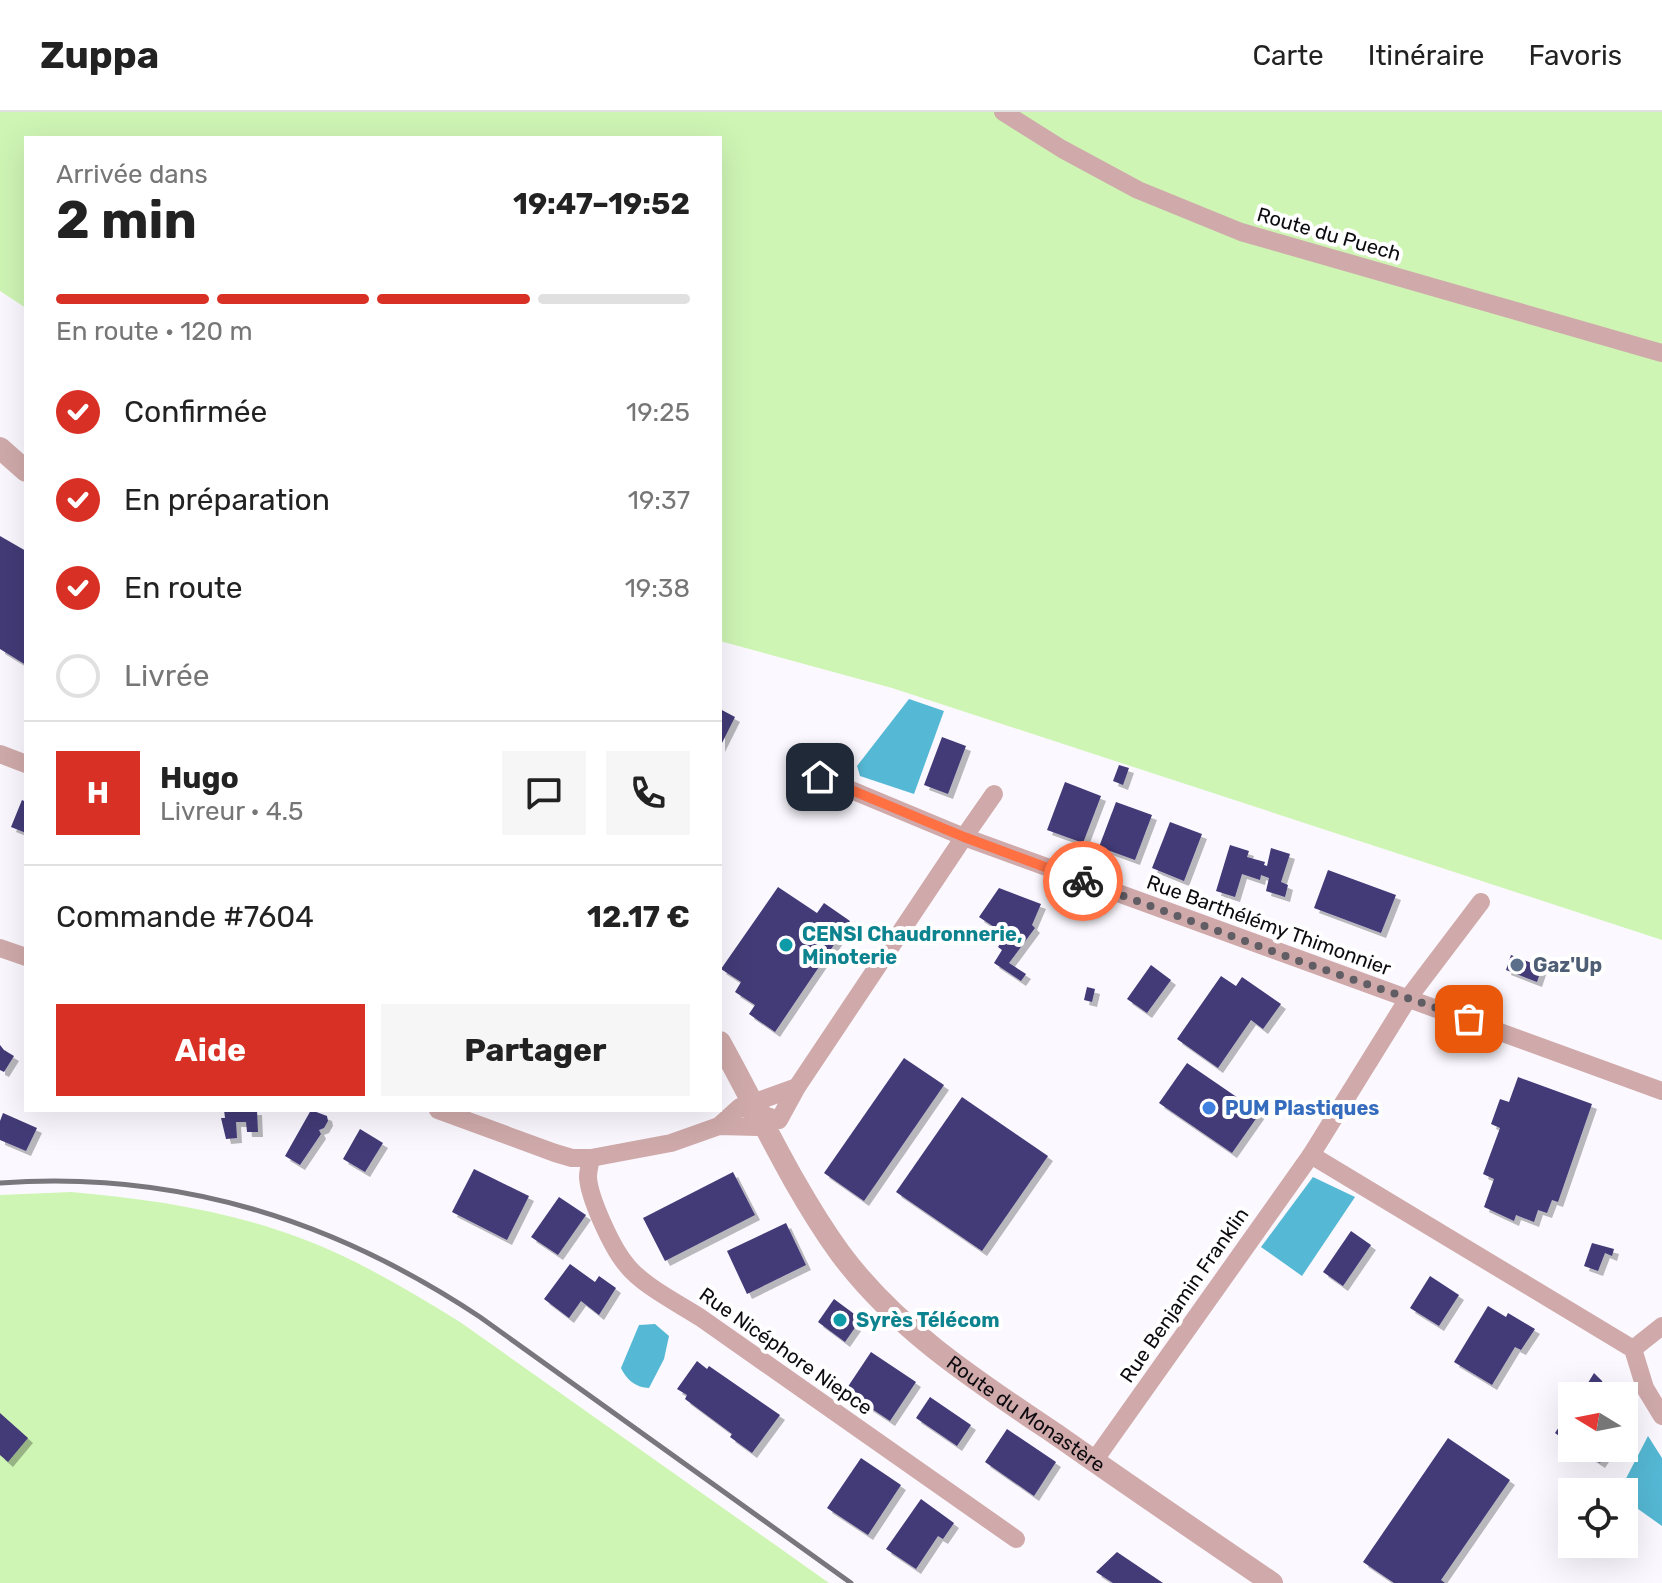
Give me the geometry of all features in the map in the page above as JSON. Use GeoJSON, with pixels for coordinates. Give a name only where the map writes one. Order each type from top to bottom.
{"type":"FeatureCollection","features":[{"type":"Feature","properties":{"kind":"street","name":"Route du Puech"},"geometry":{"type":"LineString","coordinates":[[1003,112],[1062,149],[1138,190],[1241,232],[1662,353]]}},
{"type":"Feature","properties":{"kind":"street"},"geometry":{"type":"LineString","coordinates":[[0,448],[24,469]]}},
{"type":"Feature","properties":{"kind":"street"},"geometry":{"type":"LineString","coordinates":[[0,754],[24,763]]}},
{"type":"Feature","properties":{"kind":"street","name":"Rue Barthélémy Thimonnier"},"geometry":{"type":"LineString","coordinates":[[820,777],[964,837],[1662,1091]]}},
{"type":"Feature","properties":{"kind":"street"},"geometry":{"type":"LineString","coordinates":[[443,1112],[572,1158],[591,1158],[671,1143],[719,1126],[757,1127],[761,1100],[797,1087],[994,794]]}},
{"type":"Feature","properties":{"kind":"street","name":"Rue Benjamin Franklin"},"geometry":{"type":"LineString","coordinates":[[1094,1461],[1311,1155],[1409,997],[1481,902]]}},
{"type":"Feature","properties":{"kind":"street"},"geometry":{"type":"LineString","coordinates":[[0,948],[24,956]]}},
{"type":"Feature","properties":{"kind":"street","name":"Route du Monastère"},"geometry":{"type":"LineString","coordinates":[[722,1046],[798,1186],[840,1253],[877,1296],[917,1335],[959,1368],[1272,1583]]}},
{"type":"Feature","properties":{"kind":"street"},"geometry":{"type":"LineString","coordinates":[[1311,1155],[1633,1349],[1645,1388],[1662,1416]]}},
{"type":"Feature","properties":{"kind":"street","name":"Rue Nicéphore Niepce"},"geometry":{"type":"LineString","coordinates":[[591,1158],[588,1178],[593,1195],[606,1229],[625,1264],[655,1289],[714,1326],[1016,1539]]}},
{"type":"Feature","properties":{"kind":"street"},"geometry":{"type":"LineString","coordinates":[[1633,1349],[1662,1326]]}},
{"type":"Feature","properties":{"kind":"green space"},"geometry":{"type":"Polygon","coordinates":[[[0,112],[1662,112],[1662,940],[892,688],[722,642],[722,136],[24,136],[24,307],[0,291],[0,112]]]}},
{"type":"Feature","properties":{"kind":"green space"},"geometry":{"type":"Polygon","coordinates":[[[71,1192],[175,1205],[244,1220],[310,1242],[358,1263],[460,1322],[829,1583],[0,1583],[0,1195],[71,1192]]]}},
{"type":"Feature","properties":{"kind":"water"},"geometry":{"type":"Polygon","coordinates":[[[909,699],[944,711],[914,794],[860,776],[857,766],[909,699]]]}},
{"type":"Feature","properties":{"kind":"water"},"geometry":{"type":"Polygon","coordinates":[[[1313,1177],[1355,1197],[1302,1276],[1261,1247],[1313,1177]]]}},
{"type":"Feature","properties":{"kind":"water"},"geometry":{"type":"Polygon","coordinates":[[[655,1324],[669,1336],[664,1359],[649,1388],[644,1388],[632,1382],[621,1368],[639,1325],[655,1324]]]}},
{"type":"Feature","properties":{"kind":"water"},"geometry":{"type":"Polygon","coordinates":[[[1648,1436],[1662,1458],[1662,1526],[1638,1509],[1638,1478],[1626,1478],[1635,1462],[1638,1462],[1638,1455],[1648,1436]]]}},
{"type":"Feature","properties":{"kind":"building"},"geometry":{"type":"Polygon","coordinates":[[[0,536],[24,550],[24,664],[0,649],[0,536]]]}},
{"type":"Feature","properties":{"kind":"building"},"geometry":{"type":"Polygon","coordinates":[[[722,710],[735,717],[722,743],[722,710]]]}},
{"type":"Feature","properties":{"kind":"building"},"geometry":{"type":"Polygon","coordinates":[[[942,737],[966,746],[948,794],[924,785],[942,737]]]}},
{"type":"Feature","properties":{"kind":"building"},"geometry":{"type":"Polygon","coordinates":[[[1119,765],[1129,768],[1123,785],[1113,781],[1119,765]]]}},
{"type":"Feature","properties":{"kind":"building"},"geometry":{"type":"Polygon","coordinates":[[[1065,782],[1101,796],[1083,843],[1047,830],[1065,782]]]}},
{"type":"Feature","properties":{"kind":"building"},"geometry":{"type":"Polygon","coordinates":[[[22,800],[24,832],[11,827],[22,800]]]}},
{"type":"Feature","properties":{"kind":"building"},"geometry":{"type":"Polygon","coordinates":[[[1116,802],[1152,815],[1135,860],[1099,847],[1116,802]]]}},
{"type":"Feature","properties":{"kind":"building"},"geometry":{"type":"Polygon","coordinates":[[[1170,822],[1202,834],[1184,881],[1152,868],[1170,822]]]}},
{"type":"Feature","properties":{"kind":"building"},"geometry":{"type":"Polygon","coordinates":[[[1230,845],[1249,851],[1247,857],[1265,862],[1267,866],[1271,848],[1290,854],[1281,882],[1288,885],[1285,897],[1266,891],[1269,878],[1261,875],[1260,880],[1242,874],[1235,897],[1216,891],[1230,845]]]}},
{"type":"Feature","properties":{"kind":"building"},"geometry":{"type":"Polygon","coordinates":[[[1328,870],[1396,895],[1381,933],[1314,908],[1328,870]]]}},
{"type":"Feature","properties":{"kind":"building","name":"CENSI Chaudronnerie, Minoterie"},"geometry":{"type":"Polygon","coordinates":[[[778,887],[817,913],[824,903],[850,921],[775,1032],[749,1014],[755,1005],[735,992],[741,982],[722,968],[778,887]]]}},
{"type":"Feature","properties":{"kind":"building"},"geometry":{"type":"Polygon","coordinates":[[[999,888],[1041,904],[1032,925],[1035,928],[1009,963],[1026,974],[1021,981],[994,963],[1002,950],[998,947],[1006,935],[979,917],[999,888]]]}},
{"type":"Feature","properties":{"kind":"building"},"geometry":{"type":"Polygon","coordinates":[[[1511,955],[1542,967],[1537,982],[1506,970],[1511,955]]]}},
{"type":"Feature","properties":{"kind":"building"},"geometry":{"type":"Polygon","coordinates":[[[1151,965],[1171,980],[1147,1013],[1127,999],[1151,965]]]}},
{"type":"Feature","properties":{"kind":"building"},"geometry":{"type":"Polygon","coordinates":[[[1221,976],[1236,986],[1242,977],[1281,1004],[1263,1029],[1251,1020],[1218,1068],[1177,1039],[1221,976]]]}},
{"type":"Feature","properties":{"kind":"building"},"geometry":{"type":"Polygon","coordinates":[[[1087,987],[1095,989],[1092,1002],[1084,1000],[1087,987]]]}},
{"type":"Feature","properties":{"kind":"building"},"geometry":{"type":"Polygon","coordinates":[[[0,1045],[14,1056],[4,1072],[0,1070],[0,1045]]]}},
{"type":"Feature","properties":{"kind":"building"},"geometry":{"type":"Polygon","coordinates":[[[904,1058],[944,1085],[864,1201],[824,1173],[904,1058]]]}},
{"type":"Feature","properties":{"kind":"building","name":"PUM Plastiques"},"geometry":{"type":"Polygon","coordinates":[[[1187,1063],[1260,1113],[1232,1153],[1159,1103],[1187,1063]]]}},
{"type":"Feature","properties":{"kind":"building"},"geometry":{"type":"Polygon","coordinates":[[[1518,1077],[1592,1104],[1558,1202],[1552,1200],[1547,1213],[1538,1210],[1534,1222],[1516,1215],[1514,1221],[1484,1207],[1494,1179],[1483,1174],[1500,1128],[1491,1124],[1500,1099],[1509,1102],[1518,1077]]]}},
{"type":"Feature","properties":{"kind":"building"},"geometry":{"type":"Polygon","coordinates":[[[962,1097],[1048,1156],[982,1251],[896,1192],[962,1097]]]}},
{"type":"Feature","properties":{"kind":"building"},"geometry":{"type":"Polygon","coordinates":[[[224,1112],[257,1112],[258,1132],[247,1132],[246,1122],[236,1122],[237,1138],[226,1139],[221,1118],[225,1118],[224,1112]]]}},
{"type":"Feature","properties":{"kind":"building"},"geometry":{"type":"Polygon","coordinates":[[[310,1112],[327,1116],[324,1128],[319,1130],[321,1134],[300,1165],[285,1156],[310,1112]]]}},
{"type":"Feature","properties":{"kind":"building"},"geometry":{"type":"Polygon","coordinates":[[[3,1113],[37,1128],[26,1151],[0,1140],[3,1113]]]}},
{"type":"Feature","properties":{"kind":"building"},"geometry":{"type":"Polygon","coordinates":[[[360,1129],[383,1143],[365,1172],[343,1159],[360,1129]]]}},
{"type":"Feature","properties":{"kind":"building"},"geometry":{"type":"Polygon","coordinates":[[[474,1169],[529,1196],[507,1240],[452,1212],[474,1169]]]}},
{"type":"Feature","properties":{"kind":"building"},"geometry":{"type":"Polygon","coordinates":[[[733,1172],[755,1215],[665,1261],[643,1218],[733,1172]]]}},
{"type":"Feature","properties":{"kind":"building"},"geometry":{"type":"Polygon","coordinates":[[[559,1197],[586,1215],[558,1255],[531,1237],[559,1197]]]}},
{"type":"Feature","properties":{"kind":"building"},"geometry":{"type":"Polygon","coordinates":[[[786,1223],[806,1265],[747,1294],[727,1251],[786,1223]]]}},
{"type":"Feature","properties":{"kind":"building"},"geometry":{"type":"Polygon","coordinates":[[[1351,1231],[1371,1245],[1343,1286],[1323,1272],[1351,1231]]]}},
{"type":"Feature","properties":{"kind":"building"},"geometry":{"type":"Polygon","coordinates":[[[1592,1243],[1614,1249],[1612,1256],[1605,1253],[1598,1271],[1584,1266],[1592,1243]]]}},
{"type":"Feature","properties":{"kind":"building"},"geometry":{"type":"Polygon","coordinates":[[[570,1264],[595,1282],[599,1276],[616,1288],[599,1315],[581,1301],[569,1318],[544,1299],[570,1264]]]}},
{"type":"Feature","properties":{"kind":"building"},"geometry":{"type":"Polygon","coordinates":[[[1430,1276],[1459,1295],[1439,1326],[1410,1308],[1430,1276]]]}},
{"type":"Feature","properties":{"kind":"building","name":"Syrès Télécom"},"geometry":{"type":"Polygon","coordinates":[[[834,1299],[861,1319],[845,1342],[818,1322],[834,1299]]]}},
{"type":"Feature","properties":{"kind":"building"},"geometry":{"type":"Polygon","coordinates":[[[1488,1306],[1506,1317],[1508,1313],[1535,1329],[1521,1350],[1515,1347],[1492,1385],[1454,1362],[1488,1306]]]}},
{"type":"Feature","properties":{"kind":"building"},"geometry":{"type":"Polygon","coordinates":[[[871,1352],[916,1382],[890,1421],[845,1391],[871,1352]]]}},
{"type":"Feature","properties":{"kind":"building"},"geometry":{"type":"Polygon","coordinates":[[[697,1361],[780,1415],[752,1453],[685,1399],[687,1395],[677,1389],[697,1361]]]}},
{"type":"Feature","properties":{"kind":"building"},"geometry":{"type":"Polygon","coordinates":[[[1594,1373],[1602,1382],[1589,1382],[1594,1373]]]}},
{"type":"Feature","properties":{"kind":"building"},"geometry":{"type":"Polygon","coordinates":[[[930,1397],[971,1425],[957,1446],[916,1418],[930,1397]]]}},
{"type":"Feature","properties":{"kind":"building"},"geometry":{"type":"Polygon","coordinates":[[[0,1413],[28,1438],[8,1462],[0,1455],[0,1413]]]}},
{"type":"Feature","properties":{"kind":"building"},"geometry":{"type":"Polygon","coordinates":[[[1007,1429],[1056,1462],[1034,1496],[985,1462],[1007,1429]]]}},
{"type":"Feature","properties":{"kind":"building"},"geometry":{"type":"Polygon","coordinates":[[[1448,1438],[1510,1480],[1441,1580],[1445,1583],[1394,1583],[1363,1562],[1448,1438]]]}},
{"type":"Feature","properties":{"kind":"building"},"geometry":{"type":"Polygon","coordinates":[[[861,1458],[901,1485],[868,1535],[827,1508],[861,1458]]]}},
{"type":"Feature","properties":{"kind":"building"},"geometry":{"type":"Polygon","coordinates":[[[921,1499],[954,1523],[943,1539],[938,1536],[916,1569],[886,1549],[921,1499]]]}},
{"type":"Feature","properties":{"kind":"building"},"geometry":{"type":"Polygon","coordinates":[[[1117,1552],[1163,1583],[1113,1583],[1096,1572],[1117,1552]]]}},
{"type":"Feature","properties":{"kind":"railway"},"geometry":{"type":"LineString","coordinates":[[0,1183],[65,1181],[129,1185],[191,1194],[252,1209],[368,1253],[480,1317],[851,1583]]}},
{"type":"Feature","properties":{"kind":"way so far"},"geometry":{"type":"LineString","coordinates":[[1083,881],[1296,960],[1469,1019]]}},
{"type":"Feature","properties":{"kind":"place","name":"CENSI Chaudronnerie, Minoterie"},"geometry":{"type":"Point","coordinates":[786,945]}},
{"type":"Feature","properties":{"kind":"place","name":"Gaz'Up"},"geometry":{"type":"Point","coordinates":[1517,965]}},
{"type":"Feature","properties":{"kind":"place","name":"PUM Plastiques"},"geometry":{"type":"Point","coordinates":[1209,1108]}},
{"type":"Feature","properties":{"kind":"place","name":"Syrès Télécom"},"geometry":{"type":"Point","coordinates":[840,1320]}},
{"type":"Feature","properties":{"kind":"route"},"geometry":{"type":"LineString","coordinates":[[820,777],[964,837],[1083,881]]}}]}
